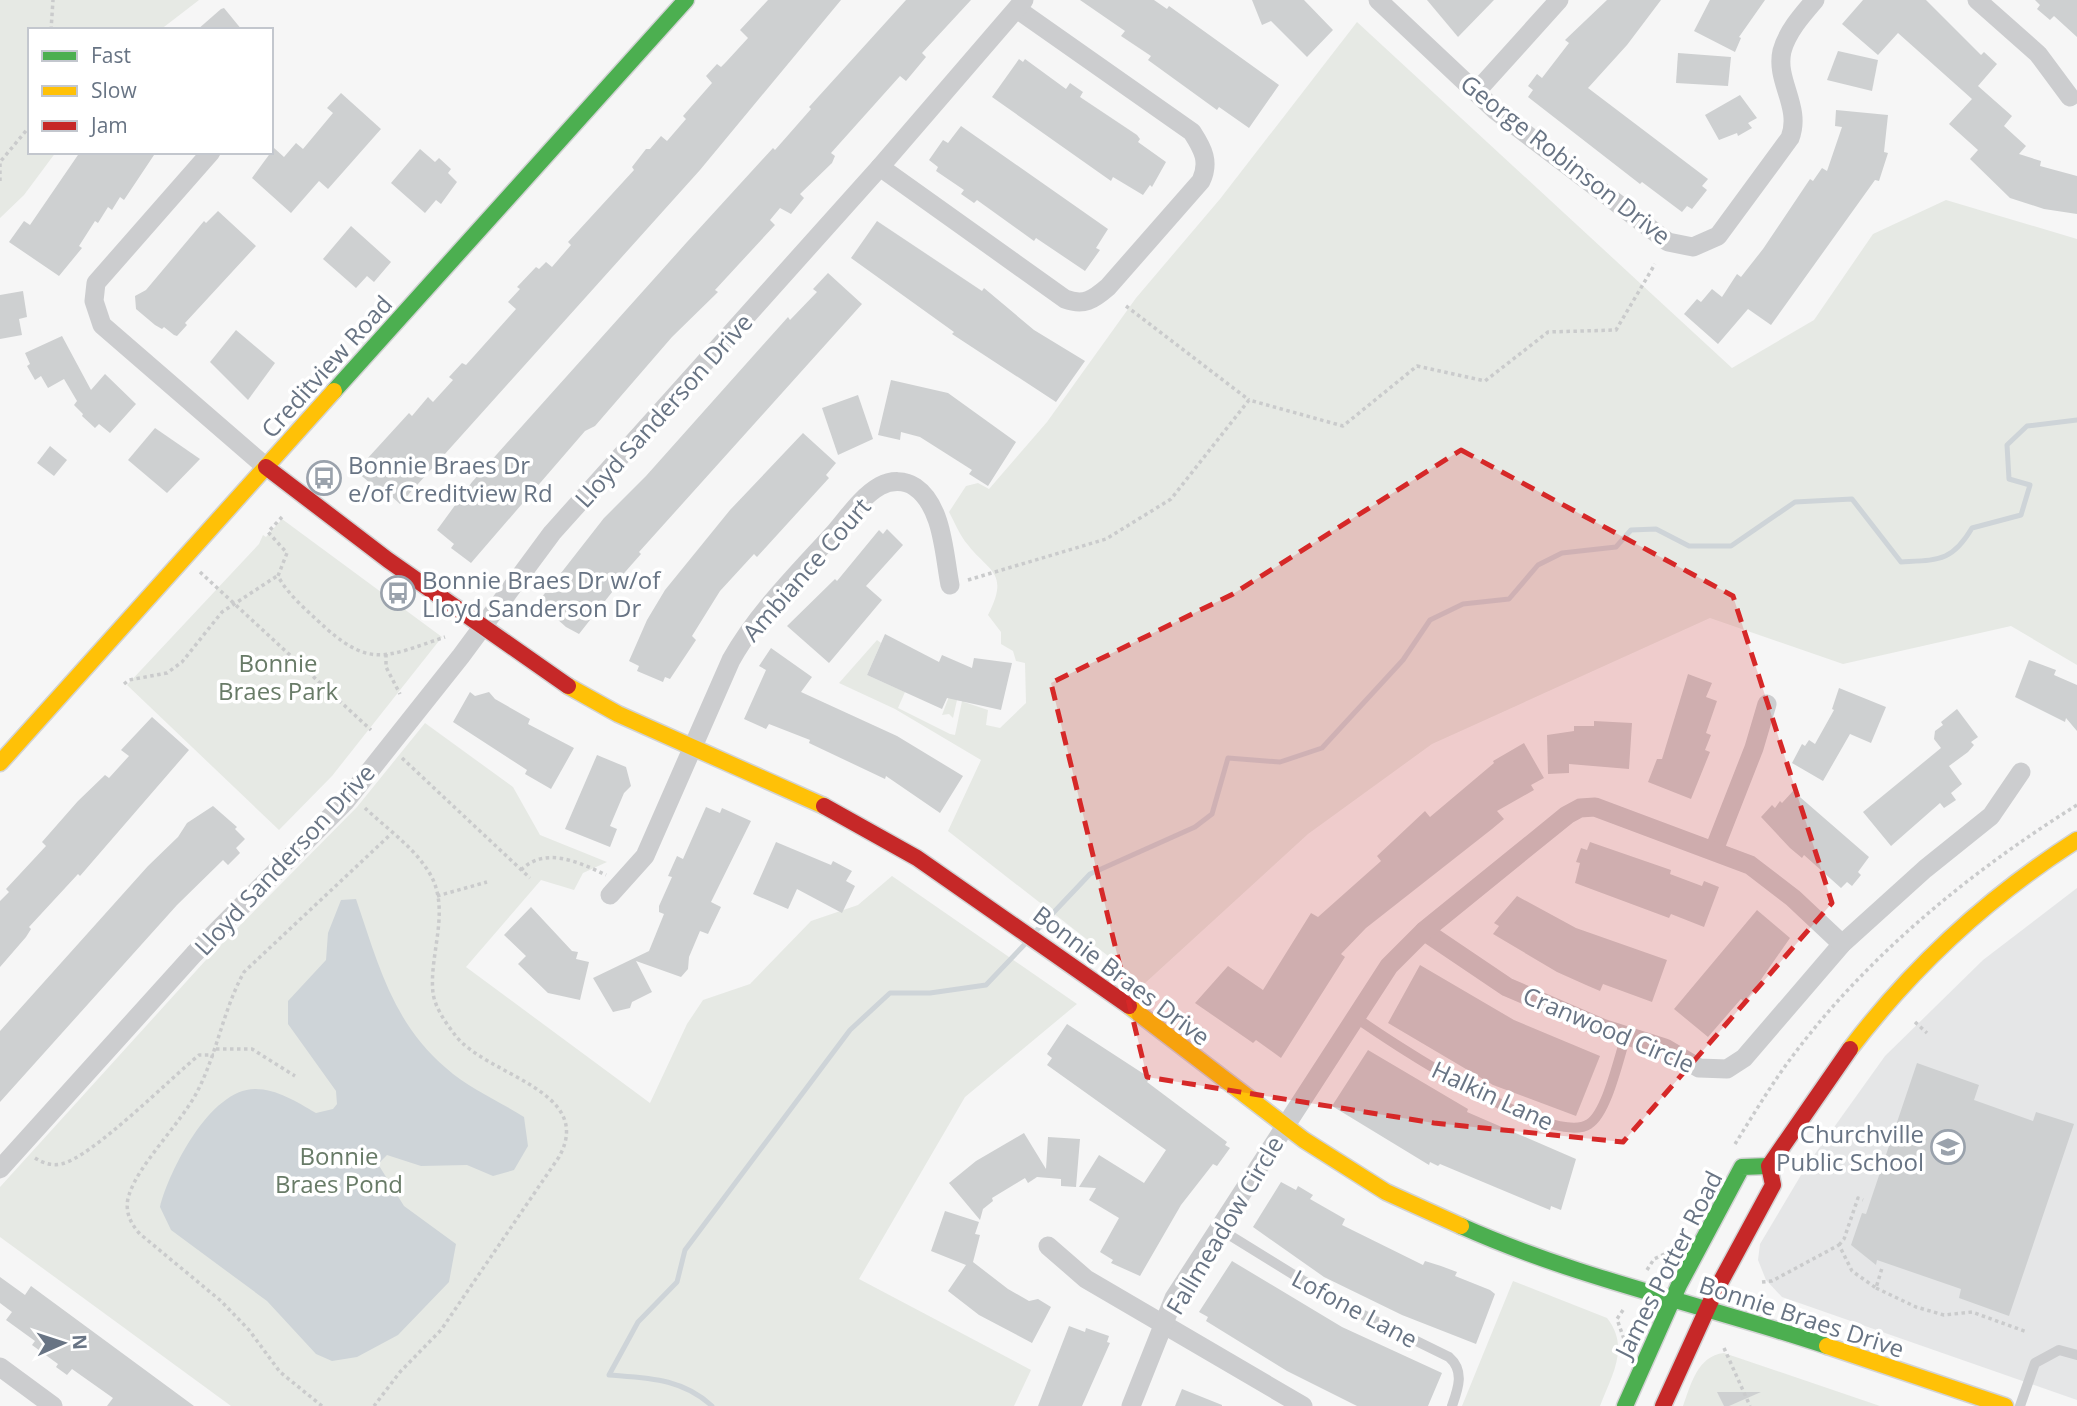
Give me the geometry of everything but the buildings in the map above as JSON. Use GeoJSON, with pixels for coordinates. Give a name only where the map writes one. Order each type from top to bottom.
{"type":"FeatureCollection","features":[{"type":"Feature","properties":{"kind":"street","name":"Creditview Road"},"geometry":{"type":"LineString","coordinates":[[0,763],[687,0]]}},
{"type":"Feature","properties":{"kind":"street","name":"George Robinson Drive"},"geometry":{"type":"LineString","coordinates":[[1378,0],[1476,92],[1535,142],[1668,242],[1693,247],[1718,236],[1790,138],[1796,124],[1783,72],[1782,53],[1791,30],[1815,0]]}},
{"type":"Feature","properties":{"kind":"street"},"geometry":{"type":"LineString","coordinates":[[1476,92],[1559,0]]}},
{"type":"Feature","properties":{"kind":"street"},"geometry":{"type":"LineString","coordinates":[[1977,0],[2038,54],[2070,97]]}},
{"type":"Feature","properties":{"kind":"street"},"geometry":{"type":"LineString","coordinates":[[880,167],[1065,299],[1078,304],[1095,299],[1108,287],[1201,181],[1205,171],[1205,159],[1192,132],[1020,4]]}},
{"type":"Feature","properties":{"kind":"street","name":"Lloyd Sanderson Drive"},"geometry":{"type":"LineString","coordinates":[[0,1169],[194,954],[350,795],[552,533],[880,167],[1020,4]]}},
{"type":"Feature","properties":{"kind":"street"},"geometry":{"type":"LineString","coordinates":[[209,154],[96,283],[96,315],[102,326],[266,467]]}},
{"type":"Feature","properties":{"kind":"street","name":"Bonnie Braes Drive"},"geometry":{"type":"LineString","coordinates":[[266,467],[302,497],[481,628],[592,701],[848,817],[917,858],[1145,1017],[1284,1125],[1386,1192],[1506,1246],[1623,1287],[1753,1321],[2005,1406]]}},
{"type":"Feature","properties":{"kind":"street","name":"Ambiance Court"},"geometry":{"type":"LineString","coordinates":[[616,889],[645,856],[731,660],[746,636],[779,592],[878,487],[902,482],[914,485],[926,495],[935,514],[950,585]]}},
{"type":"Feature","properties":{"kind":"street"},"geometry":{"type":"LineString","coordinates":[[1714,850],[1754,748],[1767,704]]}},
{"type":"Feature","properties":{"kind":"street","name":"Cranwood Circle"},"geometry":{"type":"LineString","coordinates":[[1424,931],[1507,986],[1626,1036],[1665,1048],[1699,1068],[1727,1069],[1744,1058],[1842,944],[1925,869],[1991,816],[2021,772]]}},
{"type":"Feature","properties":{"kind":"street"},"geometry":{"type":"LineString","coordinates":[[1284,1125],[1389,966],[1424,931],[1580,808],[1606,810],[1714,850],[1760,871],[1842,944]]}},
{"type":"Feature","properties":{"kind":"street"},"geometry":{"type":"LineString","coordinates":[[1663,1406],[1706,1308],[1773,1185],[1769,1166],[1839,1061],[1906,978],[1978,910],[2045,858],[2077,840]]}},
{"type":"Feature","properties":{"kind":"street","name":"Fallmeadow Circle"},"geometry":{"type":"LineString","coordinates":[[1131,1406],[1174,1298],[1284,1125]]}},
{"type":"Feature","properties":{"kind":"street","name":"James Potter Road"},"geometry":{"type":"LineString","coordinates":[[1625,1406],[1671,1299],[1742,1167],[1769,1166]]}},
{"type":"Feature","properties":{"kind":"street"},"geometry":{"type":"LineString","coordinates":[[1048,1246],[1086,1279],[1163,1325]]}},
{"type":"Feature","properties":{"kind":"street","name":"Fallmeadow Circle"},"geometry":{"type":"LineString","coordinates":[[1163,1325],[1303,1406]]}},
{"type":"Feature","properties":{"kind":"street"},"geometry":{"type":"LineString","coordinates":[[0,1367],[53,1406]]}},
{"type":"Feature","properties":{"kind":"lane","name":"Halkin Lane"},"geometry":{"type":"LineString","coordinates":[[1355,1017],[1466,1087],[1516,1110],[1571,1129],[1590,1124],[1599,1113],[1626,1036]]}},
{"type":"Feature","properties":{"kind":"lane","name":"Lofone Lane"},"geometry":{"type":"LineString","coordinates":[[1217,1227],[1341,1304],[1449,1357],[1455,1362],[1460,1377],[1451,1406]]}},
{"type":"Feature","properties":{"kind":"lane"},"geometry":{"type":"LineString","coordinates":[[2020,1406],[2035,1363],[2059,1350],[2077,1355]]}},
{"type":"Feature","properties":{"kind":"path"},"geometry":{"type":"LineString","coordinates":[[51,28],[53,0]]}},
{"type":"Feature","properties":{"kind":"path"},"geometry":{"type":"LineString","coordinates":[[0,181],[1,162],[28,128]]}},
{"type":"Feature","properties":{"kind":"path"},"geometry":{"type":"LineString","coordinates":[[1126,306],[1249,400],[1343,426],[1417,366],[1485,381],[1548,332],[1616,330],[1655,264]]}},
{"type":"Feature","properties":{"kind":"path"},"geometry":{"type":"LineString","coordinates":[[950,585],[1106,539],[1117,533],[1171,499],[1249,400]]}},
{"type":"Feature","properties":{"kind":"path"},"geometry":{"type":"LineString","coordinates":[[124,684],[129,680],[167,673],[182,662],[212,622],[234,604],[278,576],[287,553],[268,533],[282,517]]}},
{"type":"Feature","properties":{"kind":"path"},"geometry":{"type":"LineString","coordinates":[[193,566],[371,730]]}},
{"type":"Feature","properties":{"kind":"path"},"geometry":{"type":"LineString","coordinates":[[278,576],[285,589],[345,646],[372,655],[386,654],[445,637]]}},
{"type":"Feature","properties":{"kind":"path"},"geometry":{"type":"LineString","coordinates":[[386,654],[386,667],[400,694]]}},
{"type":"Feature","properties":{"kind":"path"},"geometry":{"type":"LineString","coordinates":[[401,757],[530,878]]}},
{"type":"Feature","properties":{"kind":"path"},"geometry":{"type":"LineString","coordinates":[[350,795],[424,866],[437,896],[433,994],[442,1018],[458,1039],[478,1055],[559,1106],[568,1132],[559,1157],[441,1330],[400,1372],[374,1406]]}},
{"type":"Feature","properties":{"kind":"path"},"geometry":{"type":"LineString","coordinates":[[322,1406],[280,1372],[249,1329],[221,1301],[140,1234],[128,1216],[128,1196],[132,1186],[197,1094],[214,1055],[233,992],[244,972],[391,834]]}},
{"type":"Feature","properties":{"kind":"path"},"geometry":{"type":"LineString","coordinates":[[521,870],[529,862],[550,856],[616,889]]}},
{"type":"Feature","properties":{"kind":"path"},"geometry":{"type":"LineString","coordinates":[[437,896],[487,882]]}},
{"type":"Feature","properties":{"kind":"path"},"geometry":{"type":"LineString","coordinates":[[1915,1022],[1927,1033]]}},
{"type":"Feature","properties":{"kind":"path"},"geometry":{"type":"LineString","coordinates":[[216,1049],[252,1049],[295,1076]]}},
{"type":"Feature","properties":{"kind":"path"},"geometry":{"type":"LineString","coordinates":[[31,1154],[48,1165],[73,1160],[169,1085],[199,1055],[214,1055]]}},
{"type":"Feature","properties":{"kind":"path"},"geometry":{"type":"LineString","coordinates":[[1762,1282],[1772,1281],[1839,1245],[1844,1239],[1857,1198],[1863,1199]]}},
{"type":"Feature","properties":{"kind":"path"},"geometry":{"type":"LineString","coordinates":[[1839,1245],[1852,1271],[1876,1289],[1925,1310],[1944,1315],[1972,1312],[2027,1332]]}},
{"type":"Feature","properties":{"kind":"path"},"geometry":{"type":"LineString","coordinates":[[1876,1289],[1882,1268]]}},
{"type":"Feature","properties":{"kind":"path"},"geometry":{"type":"LineString","coordinates":[[1724,1348],[1749,1406]]}},
{"type":"Feature","properties":{"kind":"highlighted area"},"geometry":{"type":"Polygon","coordinates":[[[1461,450],[1733,596],[1832,903],[1623,1142],[1434,1123],[1147,1077],[1051,683],[1233,594],[1461,450]]]}},
{"type":"Feature","properties":{"kind":"shaded area","name":"Churchville Public School"},"geometry":{"type":"Polygon","coordinates":[[[2077,888],[2077,1400],[1782,1297],[1766,1280],[1758,1260],[1760,1244],[1807,1165],[1885,1056],[1983,960],[2077,888]]]}},
{"type":"Feature","properties":{"kind":"shaded area"},"geometry":{"type":"Polygon","coordinates":[[[356,899],[389,990],[412,1031],[455,1075],[524,1117],[528,1146],[514,1170],[493,1176],[467,1165],[421,1166],[387,1155],[378,1164],[404,1206],[456,1244],[449,1282],[398,1335],[357,1357],[332,1361],[316,1354],[267,1301],[171,1230],[160,1207],[182,1154],[194,1134],[222,1102],[238,1093],[255,1089],[287,1097],[316,1113],[333,1109],[337,1104],[336,1091],[288,1024],[288,1001],[326,960],[328,933],[341,900],[356,899]]]}},
{"type":"Feature","properties":{"kind":"green space"},"geometry":{"type":"Polygon","coordinates":[[[0,0],[199,0],[163,28],[28,28],[28,154],[55,154],[24,195],[0,218],[0,0]]]}},
{"type":"Feature","properties":{"kind":"green space"},"geometry":{"type":"Polygon","coordinates":[[[1357,22],[1732,368],[1814,320],[1873,234],[1946,200],[2077,239],[2077,665],[2011,626],[1843,664],[1710,618],[1432,744],[1308,834],[1144,984],[948,831],[981,760],[895,709],[839,683],[877,640],[881,643],[867,675],[905,692],[898,708],[950,734],[955,735],[962,701],[957,700],[953,718],[949,714],[942,715],[956,678],[968,681],[964,702],[988,710],[986,725],[1000,728],[1026,703],[1025,663],[1016,661],[1013,651],[1001,644],[1001,632],[988,615],[997,590],[997,581],[960,534],[949,512],[966,486],[978,483],[989,489],[1047,422],[1136,298],[1220,199],[1357,22]]]}},
{"type":"Feature","properties":{"kind":"green space","name":"Bonnie Braes Park"},"geometry":{"type":"Polygon","coordinates":[[[282,519],[442,637],[332,776],[279,830],[127,685],[259,544],[263,535],[266,537],[282,519]]]}},
{"type":"Feature","properties":{"kind":"green space","name":"Bonnie Braes Pond"},"geometry":{"type":"Polygon","coordinates":[[[425,723],[513,787],[540,835],[607,862],[583,873],[574,890],[541,880],[466,967],[650,1103],[687,1024],[703,1000],[750,984],[811,921],[858,905],[892,876],[1077,1004],[965,1097],[859,1279],[1031,1370],[1014,1406],[231,1406],[0,1237],[0,1187],[205,961],[357,807],[425,723]]]}},
{"type":"Feature","properties":{"kind":"green space"},"geometry":{"type":"Polygon","coordinates":[[[1513,1281],[1607,1318],[1614,1329],[1618,1350],[1614,1372],[1600,1406],[1462,1406],[1513,1281]]]}},
{"type":"Feature","properties":{"kind":"green space"},"geometry":{"type":"Polygon","coordinates":[[[1724,1353],[1880,1406],[1683,1406],[1701,1366],[1715,1355],[1724,1353]]]}},
{"type":"Feature","properties":{"kind":"waterway"},"geometry":{"type":"LineString","coordinates":[[1036,931],[1090,874],[1195,827],[1212,814],[1228,758],[1280,762],[1322,748],[1403,660],[1430,620],[1463,604],[1509,599],[1538,565],[1562,553],[1616,547],[1631,530],[1656,529],[1689,546],[1731,546],[1795,502],[1852,499],[1901,562],[1943,557],[1958,547],[1972,528],[2021,515],[2030,485],[2009,479],[2007,445],[2027,426],[2077,420]]}},
{"type":"Feature","properties":{"kind":"waterway"},"geometry":{"type":"LineString","coordinates":[[712,1406],[689,1390],[664,1381],[609,1375],[638,1322],[677,1282],[685,1250],[850,1030],[890,993],[930,993],[986,985],[1025,944]]}},
{"type":"Feature","properties":{"kind":"traffic: fast"},"geometry":{"type":"LineString","coordinates":[[334,391],[686,0]]}},
{"type":"Feature","properties":{"kind":"traffic: fast"},"geometry":{"type":"LineString","coordinates":[[1625,1406],[1679,1285],[1742,1167],[1769,1166]]}},
{"type":"Feature","properties":{"kind":"traffic: fast"},"geometry":{"type":"LineString","coordinates":[[1461,1226],[1506,1245],[1596,1276],[1827,1346]]}},
{"type":"Feature","properties":{"kind":"traffic: slow"},"geometry":{"type":"LineString","coordinates":[[0,763],[334,391]]}},
{"type":"Feature","properties":{"kind":"traffic: slow"},"geometry":{"type":"LineString","coordinates":[[568,686],[618,714],[824,806]]}},
{"type":"Feature","properties":{"kind":"traffic: slow"},"geometry":{"type":"LineString","coordinates":[[1850,1049],[1900,989],[1954,934],[2013,885],[2077,840]]}},
{"type":"Feature","properties":{"kind":"traffic: slow"},"geometry":{"type":"LineString","coordinates":[[1129,1006],[1304,1140],[1386,1192],[1461,1226]]}},
{"type":"Feature","properties":{"kind":"traffic: slow"},"geometry":{"type":"LineString","coordinates":[[1827,1346],[2005,1406]]}},
{"type":"Feature","properties":{"kind":"traffic: jam"},"geometry":{"type":"LineString","coordinates":[[266,467],[388,560],[568,686]]}},
{"type":"Feature","properties":{"kind":"traffic: jam"},"geometry":{"type":"LineString","coordinates":[[824,806],[917,858],[1129,1006]]}},
{"type":"Feature","properties":{"kind":"traffic: jam"},"geometry":{"type":"LineString","coordinates":[[1663,1406],[1714,1294],[1773,1185],[1769,1166],[1850,1049]]}},
{"type":"Feature","properties":{"kind":"place","name":"Bonnie Braes Dr e/of Creditview Rd"},"geometry":{"type":"Point","coordinates":[324,478]}},
{"type":"Feature","properties":{"kind":"place","name":"Bonnie Braes Dr w/of Lloyd Sanderson Dr"},"geometry":{"type":"Point","coordinates":[398,593]}},
{"type":"Feature","properties":{"kind":"place","name":"Churchville Public School"},"geometry":{"type":"Point","coordinates":[1948,1147]}}]}
